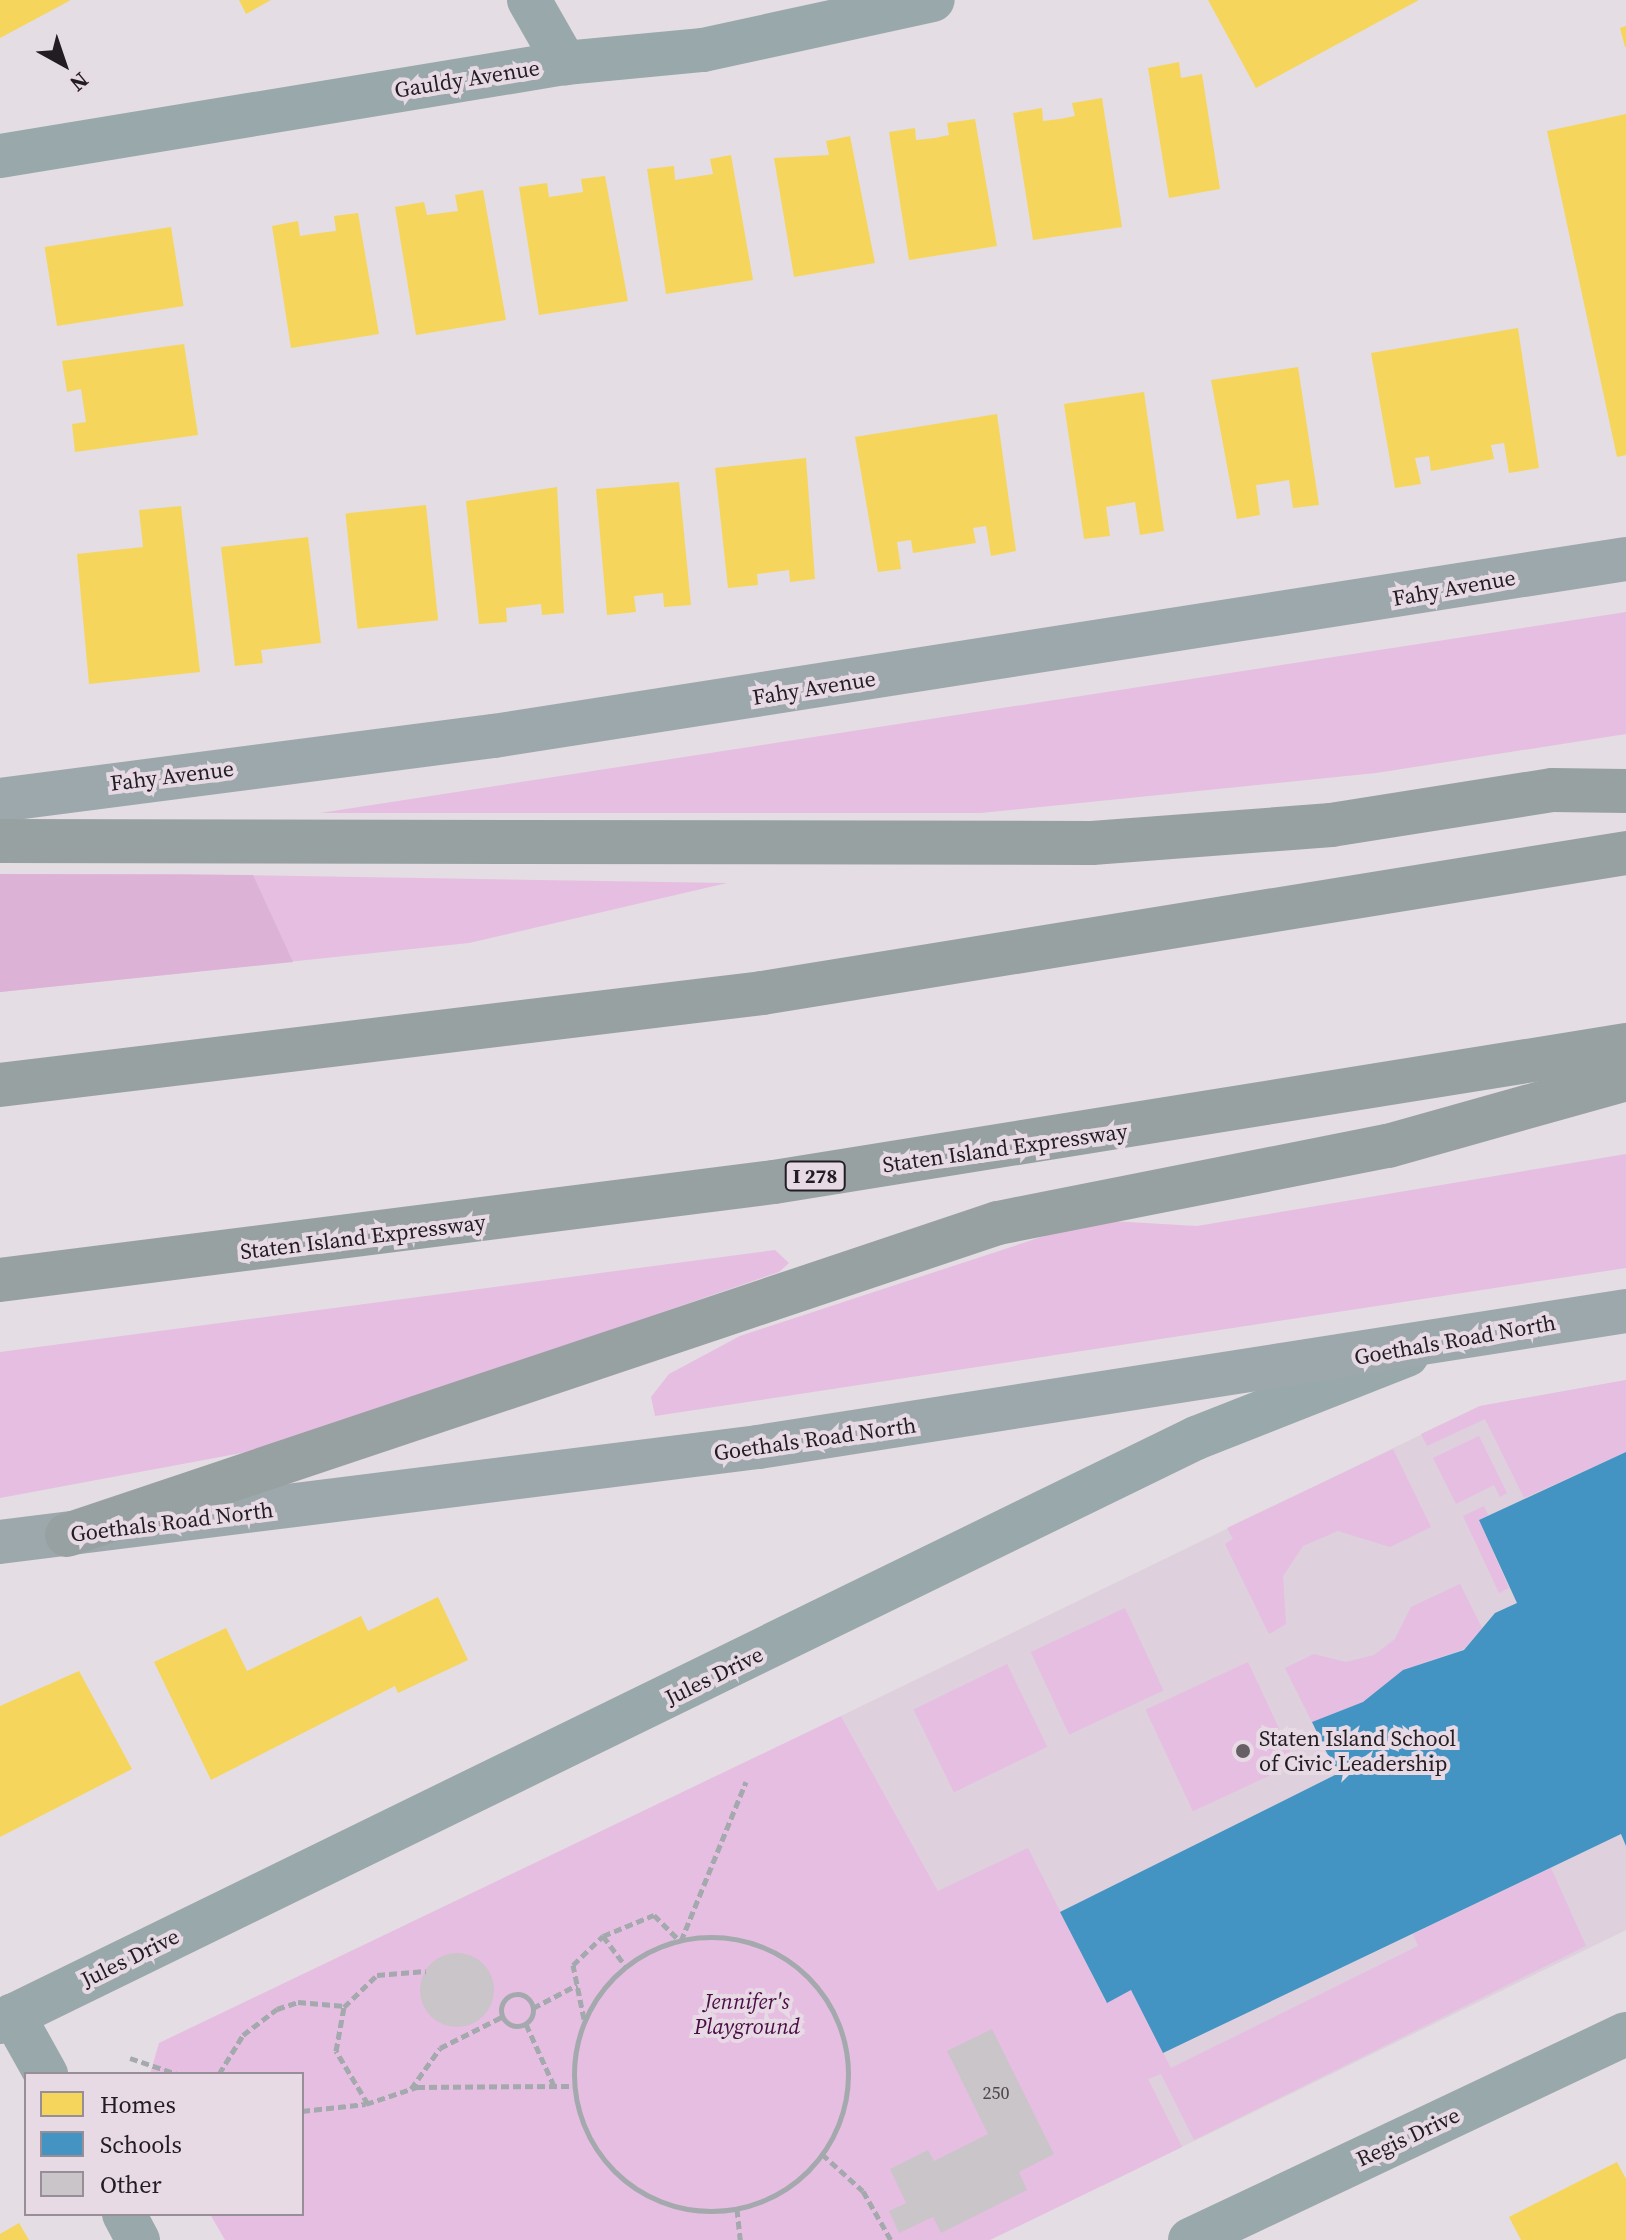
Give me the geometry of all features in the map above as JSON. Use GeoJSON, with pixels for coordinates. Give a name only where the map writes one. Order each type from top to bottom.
{"type":"FeatureCollection","features":[{"type":"Feature","properties":{"kind":"highway"},"geometry":{"type":"LineString","coordinates":[[0,841],[1092,843],[1331,825],[1552,790],[1626,791]]}},
{"type":"Feature","properties":{"kind":"highway"},"geometry":{"type":"LineString","coordinates":[[0,1085],[762,993],[1626,853]]}},
{"type":"Feature","properties":{"kind":"highway","name":"Staten Island Expressway"},"geometry":{"type":"LineString","coordinates":[[0,1280],[805,1177],[1626,1045]]}},
{"type":"Feature","properties":{"kind":"highway"},"geometry":{"type":"LineString","coordinates":[[67,1535],[998,1223],[1388,1146],[1626,1079]]}},
{"type":"Feature","properties":{"kind":"main road","name":"Fahy Avenue"},"geometry":{"type":"LineString","coordinates":[[0,800],[494,736],[1626,559]]}},
{"type":"Feature","properties":{"kind":"main road","name":"Goethals Road North"},"geometry":{"type":"LineString","coordinates":[[0,1542],[714,1453],[1433,1344],[1626,1311]]}},
{"type":"Feature","properties":{"kind":"street"},"geometry":{"type":"LineString","coordinates":[[529,0],[565,63]]}},
{"type":"Feature","properties":{"kind":"street","name":"Gauldy Avenue"},"geometry":{"type":"LineString","coordinates":[[0,156],[565,63],[761,40],[933,0]]}},
{"type":"Feature","properties":{"kind":"street","name":"Jules Drive"},"geometry":{"type":"LineString","coordinates":[[7,2018],[1196,1438],[1433,1344]]}},
{"type":"Feature","properties":{"kind":"street"},"geometry":{"type":"LineString","coordinates":[[7,2018],[45,2072]]}},
{"type":"Feature","properties":{"kind":"street","name":"Regis Drive"},"geometry":{"type":"LineString","coordinates":[[1190,2240],[1626,2034]]}},
{"type":"Feature","properties":{"kind":"street"},"geometry":{"type":"LineString","coordinates":[[125,2216],[138,2240]]}},
{"type":"Feature","properties":{"kind":"path"},"geometry":{"type":"LineString","coordinates":[[681,1942],[746,1782]]}},
{"type":"Feature","properties":{"kind":"path"},"geometry":{"type":"LineString","coordinates":[[584,2024],[626,1967],[681,1942],[727,1938],[759,1946],[816,1986],[839,2027],[848,2084],[822,2154],[776,2195],[737,2209],[684,2209],[627,2183],[587,2135],[575,2086],[584,2024],[573,1965],[603,1936],[654,1915],[681,1942]]}},
{"type":"Feature","properties":{"kind":"path"},"geometry":{"type":"LineString","coordinates":[[603,1936],[626,1967]]}},
{"type":"Feature","properties":{"kind":"path"},"geometry":{"type":"LineString","coordinates":[[368,2104],[336,2051],[346,2006],[377,1975],[426,1971]]}},
{"type":"Feature","properties":{"kind":"path"},"geometry":{"type":"LineString","coordinates":[[555,2088],[526,2024],[533,2008],[577,1985]]}},
{"type":"Feature","properties":{"kind":"path"},"geometry":{"type":"LineString","coordinates":[[502,2017],[503,2001],[511,1995],[526,1997],[533,2008]]}},
{"type":"Feature","properties":{"kind":"path"},"geometry":{"type":"LineString","coordinates":[[220,2072],[243,2035],[277,2009],[298,2002],[346,2006]]}},
{"type":"Feature","properties":{"kind":"path"},"geometry":{"type":"LineString","coordinates":[[411,2089],[440,2048],[502,2017],[526,2024]]}},
{"type":"Feature","properties":{"kind":"path"},"geometry":{"type":"LineString","coordinates":[[130,2058],[171,2072]]}},
{"type":"Feature","properties":{"kind":"path"},"geometry":{"type":"LineString","coordinates":[[304,2111],[368,2104],[411,2089],[575,2086]]}},
{"type":"Feature","properties":{"kind":"path"},"geometry":{"type":"LineString","coordinates":[[822,2154],[863,2191],[891,2240]]}},
{"type":"Feature","properties":{"kind":"path"},"geometry":{"type":"LineString","coordinates":[[737,2209],[740,2240]]}},
{"type":"Feature","properties":{"kind":"shaded area"},"geometry":{"type":"Polygon","coordinates":[[[0,874],[253,875],[293,962],[0,992],[0,874]]]}},
{"type":"Feature","properties":{"kind":"shaded area","name":"Staten Island School of Civic Leadership"},"geometry":{"type":"Polygon","coordinates":[[[1626,1380],[1626,1930],[1102,2186],[841,1716],[1480,1406],[1626,1380]]]}},
{"type":"Feature","properties":{"kind":"green space"},"geometry":{"type":"Polygon","coordinates":[[[1626,612],[1626,734],[1376,773],[981,813],[320,813],[1626,612]]]}},
{"type":"Feature","properties":{"kind":"green space"},"geometry":{"type":"Polygon","coordinates":[[[0,874],[727,883],[469,943],[0,992],[0,874]]]}},
{"type":"Feature","properties":{"kind":"green space"},"geometry":{"type":"Polygon","coordinates":[[[1626,1154],[1626,1268],[655,1416],[651,1397],[669,1374],[740,1336],[1093,1220],[1197,1226],[1626,1154]]]}},
{"type":"Feature","properties":{"kind":"green space"},"geometry":{"type":"Polygon","coordinates":[[[775,1250],[789,1263],[779,1272],[268,1448],[0,1498],[0,1352],[775,1250]]]}},
{"type":"Feature","properties":{"kind":"green space"},"geometry":{"type":"Polygon","coordinates":[[[1626,1380],[1626,1452],[1524,1498],[1485,1419],[1427,1446],[1421,1434],[1480,1406],[1626,1380]]]}},
{"type":"Feature","properties":{"kind":"green space"},"geometry":{"type":"Polygon","coordinates":[[[1479,1436],[1507,1493],[1500,1497],[1494,1485],[1456,1504],[1433,1458],[1479,1436]]]}},
{"type":"Feature","properties":{"kind":"green space"},"geometry":{"type":"Polygon","coordinates":[[[1393,1449],[1431,1527],[1390,1547],[1338,1531],[1303,1546],[1283,1576],[1286,1624],[1269,1634],[1225,1544],[1233,1539],[1227,1528],[1393,1449]]]}},
{"type":"Feature","properties":{"kind":"green space"},"geometry":{"type":"Polygon","coordinates":[[[1484,1506],[1488,1515],[1479,1520],[1509,1588],[1499,1593],[1463,1516],[1484,1506]]]}},
{"type":"Feature","properties":{"kind":"green space"},"geometry":{"type":"Polygon","coordinates":[[[1460,1584],[1482,1628],[1464,1649],[1403,1670],[1363,1702],[1312,1722],[1285,1668],[1314,1654],[1346,1662],[1374,1655],[1395,1639],[1411,1607],[1460,1584]]]}},
{"type":"Feature","properties":{"kind":"green space"},"geometry":{"type":"Polygon","coordinates":[[[1125,1608],[1163,1690],[1069,1734],[1031,1652],[1125,1608]]]}},
{"type":"Feature","properties":{"kind":"green space"},"geometry":{"type":"Polygon","coordinates":[[[1248,1662],[1295,1764],[1193,1811],[1146,1710],[1248,1662]]]}},
{"type":"Feature","properties":{"kind":"green space"},"geometry":{"type":"Polygon","coordinates":[[[1007,1664],[1047,1747],[954,1792],[914,1710],[1007,1664]]]}},
{"type":"Feature","properties":{"kind":"green space","name":"Jennifer's Playground"},"geometry":{"type":"Polygon","coordinates":[[[841,1716],[938,1891],[1028,1848],[1106,2002],[1131,1990],[1171,2068],[1418,1946],[1413,1934],[1551,1868],[1586,1946],[1194,2140],[1161,2074],[1148,2079],[1182,2147],[990,2240],[225,2240],[211,2216],[304,2216],[304,2072],[151,2072],[159,2043],[841,1716]]]}},
{"type":"Feature","properties":{"kind":"building: Homes"},"geometry":{"type":"Polygon","coordinates":[[[0,0],[71,0],[0,38],[0,0]]]}},
{"type":"Feature","properties":{"kind":"building: Homes"},"geometry":{"type":"Polygon","coordinates":[[[239,0],[271,0],[246,14],[239,0]]]}},
{"type":"Feature","properties":{"kind":"building: Homes"},"geometry":{"type":"Polygon","coordinates":[[[1208,0],[1419,0],[1256,88],[1208,0]]]}},
{"type":"Feature","properties":{"kind":"building: Homes"},"geometry":{"type":"Polygon","coordinates":[[[1626,26],[1626,47],[1625,47],[1620,28],[1626,26]]]}},
{"type":"Feature","properties":{"kind":"building: Homes"},"geometry":{"type":"Polygon","coordinates":[[[1179,62],[1181,78],[1202,74],[1220,189],[1169,198],[1148,68],[1179,62]]]}},
{"type":"Feature","properties":{"kind":"building: Homes"},"geometry":{"type":"Polygon","coordinates":[[[1102,98],[1122,227],[1033,240],[1013,113],[1042,108],[1043,121],[1060,119],[1075,116],[1072,103],[1102,98]]]}},
{"type":"Feature","properties":{"kind":"building: Homes"},"geometry":{"type":"Polygon","coordinates":[[[1626,114],[1626,455],[1617,457],[1547,131],[1626,114]]]}},
{"type":"Feature","properties":{"kind":"building: Homes"},"geometry":{"type":"Polygon","coordinates":[[[975,119],[997,246],[909,260],[889,132],[915,128],[916,140],[935,138],[949,135],[947,123],[975,119]]]}},
{"type":"Feature","properties":{"kind":"building: Homes"},"geometry":{"type":"Polygon","coordinates":[[[850,136],[875,263],[794,277],[774,158],[829,155],[826,141],[850,136]]]}},
{"type":"Feature","properties":{"kind":"building: Homes"},"geometry":{"type":"Polygon","coordinates":[[[731,155],[753,280],[666,294],[647,169],[674,166],[675,180],[713,174],[710,159],[731,155]]]}},
{"type":"Feature","properties":{"kind":"building: Homes"},"geometry":{"type":"Polygon","coordinates":[[[605,176],[628,301],[539,315],[519,187],[547,183],[549,197],[583,192],[581,179],[605,176]]]}},
{"type":"Feature","properties":{"kind":"building: Homes"},"geometry":{"type":"Polygon","coordinates":[[[483,190],[506,320],[416,335],[395,207],[424,202],[427,215],[458,211],[455,195],[483,190]]]}},
{"type":"Feature","properties":{"kind":"building: Homes"},"geometry":{"type":"Polygon","coordinates":[[[358,213],[379,334],[291,348],[272,226],[298,221],[300,236],[336,231],[334,216],[358,213]]]}},
{"type":"Feature","properties":{"kind":"building: Homes"},"geometry":{"type":"Polygon","coordinates":[[[171,227],[184,306],[57,326],[45,247],[171,227]]]}},
{"type":"Feature","properties":{"kind":"building: Homes"},"geometry":{"type":"Polygon","coordinates":[[[1518,328],[1539,468],[1509,473],[1504,443],[1491,445],[1494,459],[1431,471],[1429,456],[1415,458],[1421,484],[1395,488],[1371,353],[1518,328]]]}},
{"type":"Feature","properties":{"kind":"building: Homes"},"geometry":{"type":"Polygon","coordinates":[[[184,344],[198,435],[75,452],[72,424],[86,422],[81,389],[67,392],[62,361],[184,344]]]}},
{"type":"Feature","properties":{"kind":"building: Homes"},"geometry":{"type":"Polygon","coordinates":[[[1298,367],[1319,505],[1293,508],[1289,480],[1256,485],[1260,515],[1237,519],[1211,380],[1298,367]]]}},
{"type":"Feature","properties":{"kind":"building: Homes"},"geometry":{"type":"Polygon","coordinates":[[[1144,392],[1164,531],[1140,535],[1135,502],[1106,507],[1110,536],[1084,539],[1064,404],[1144,392]]]}},
{"type":"Feature","properties":{"kind":"building: Homes"},"geometry":{"type":"Polygon","coordinates":[[[997,414],[1016,551],[991,556],[986,526],[973,528],[976,543],[913,553],[911,540],[897,542],[901,569],[878,572],[855,437],[997,414]]]}},
{"type":"Feature","properties":{"kind":"building: Homes"},"geometry":{"type":"Polygon","coordinates":[[[806,458],[815,579],[790,582],[789,570],[757,574],[758,585],[728,588],[715,468],[806,458]]]}},
{"type":"Feature","properties":{"kind":"building: Homes"},"geometry":{"type":"Polygon","coordinates":[[[679,482],[691,605],[664,607],[663,593],[634,596],[636,612],[607,615],[596,489],[679,482]]]}},
{"type":"Feature","properties":{"kind":"building: Homes"},"geometry":{"type":"Polygon","coordinates":[[[557,487],[564,613],[542,615],[541,604],[506,608],[507,622],[479,624],[466,501],[557,487]]]}},
{"type":"Feature","properties":{"kind":"building: Homes"},"geometry":{"type":"Polygon","coordinates":[[[426,505],[438,620],[358,629],[345,513],[426,505]]]}},
{"type":"Feature","properties":{"kind":"building: Homes"},"geometry":{"type":"Polygon","coordinates":[[[181,506],[200,672],[89,684],[77,554],[143,547],[139,510],[181,506]]]}},
{"type":"Feature","properties":{"kind":"building: Homes"},"geometry":{"type":"Polygon","coordinates":[[[308,537],[321,643],[261,650],[263,663],[235,666],[221,547],[308,537]]]}},
{"type":"Feature","properties":{"kind":"building: Homes"},"geometry":{"type":"Polygon","coordinates":[[[438,1597],[468,1660],[398,1693],[395,1686],[211,1780],[154,1662],[226,1628],[247,1671],[361,1616],[368,1631],[438,1597]]]}},
{"type":"Feature","properties":{"kind":"building: Homes"},"geometry":{"type":"Polygon","coordinates":[[[79,1671],[132,1769],[0,1837],[0,1706],[79,1671]]]}},
{"type":"Feature","properties":{"kind":"building: Homes"},"geometry":{"type":"Polygon","coordinates":[[[1617,2162],[1626,2179],[1626,2240],[1521,2240],[1509,2217],[1617,2162]]]}},
{"type":"Feature","properties":{"kind":"building: Homes"},"geometry":{"type":"Polygon","coordinates":[[[19,2223],[29,2240],[0,2240],[0,2234],[19,2223]]]}},
{"type":"Feature","properties":{"kind":"building: Schools"},"geometry":{"type":"Polygon","coordinates":[[[1626,1452],[1626,1846],[1621,1834],[1163,2053],[1131,1990],[1107,2003],[1060,1912],[1337,1774],[1312,1722],[1363,1702],[1403,1670],[1464,1650],[1495,1613],[1517,1603],[1479,1520],[1626,1452]]]}},
{"type":"Feature","properties":{"kind":"building: Other"},"geometry":{"type":"Polygon","coordinates":[[[457,1953],[471,1956],[483,1964],[491,1976],[494,1990],[491,2004],[483,2016],[471,2024],[457,2027],[443,2024],[431,2016],[423,2004],[420,1990],[423,1976],[431,1964],[443,1956],[457,1953]]]}},
{"type":"Feature","properties":{"kind":"building: Other"},"geometry":{"type":"Polygon","coordinates":[[[992,2029],[1054,2154],[1019,2172],[1027,2190],[941,2233],[933,2217],[899,2233],[889,2211],[906,2203],[890,2169],[928,2150],[934,2161],[988,2134],[947,2051],[992,2029]]]}},
{"type":"Feature","properties":{"kind":"place","name":"Staten Island School of Civic Leadership"},"geometry":{"type":"Point","coordinates":[1243,1751]}}]}
